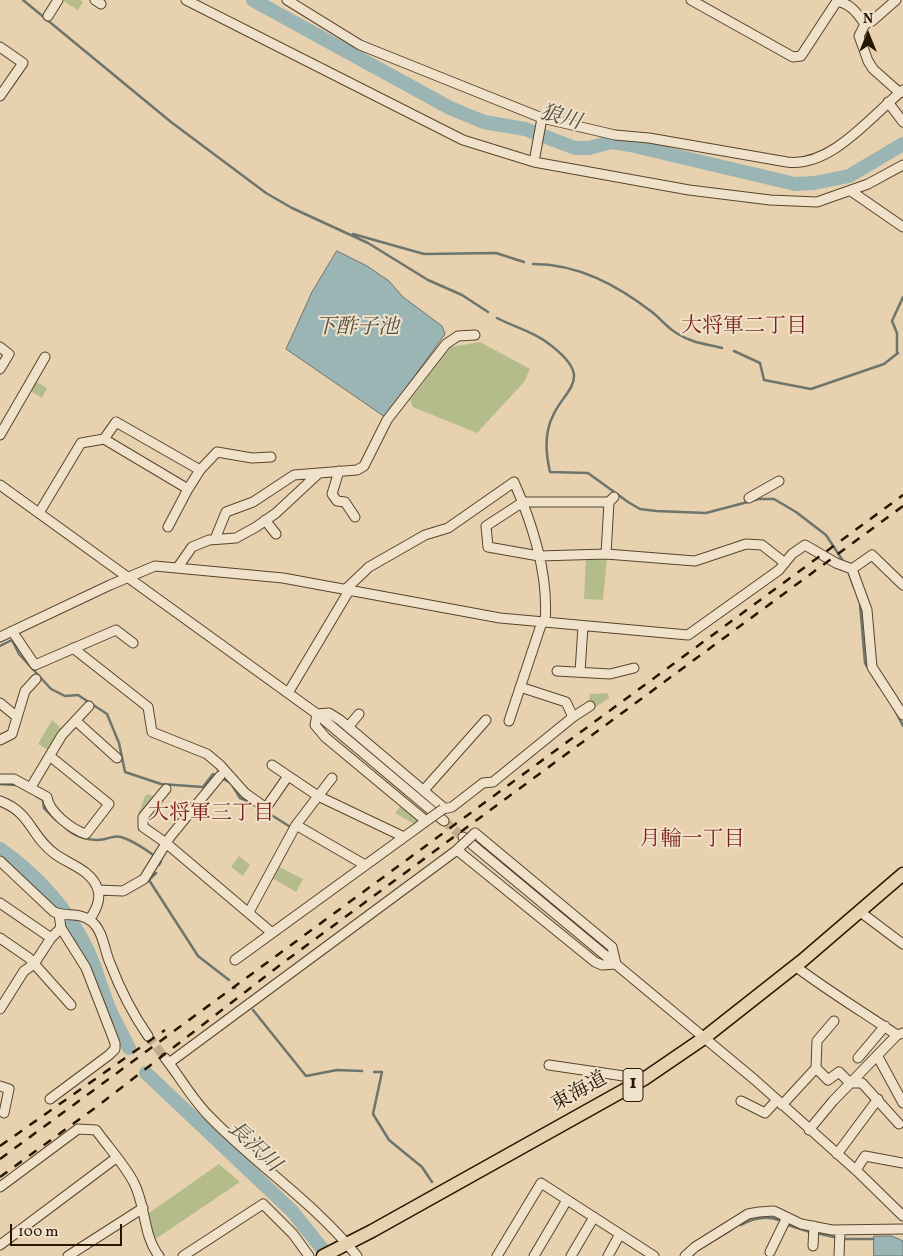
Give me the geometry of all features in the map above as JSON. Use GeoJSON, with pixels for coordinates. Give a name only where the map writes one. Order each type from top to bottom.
{"type":"FeatureCollection","features":[{"type":"Feature","properties":{"kind":"highway","name":"東海道"},"geometry":{"type":"LineString","coordinates":[[328,1253],[644,1079],[704,1038],[795,966],[903,874]]}},
{"type":"Feature","properties":{"kind":"street"},"geometry":{"type":"LineString","coordinates":[[48,16],[58,0]]}},
{"type":"Feature","properties":{"kind":"street"},"geometry":{"type":"LineString","coordinates":[[186,0],[463,140],[534,162],[689,190],[770,200],[817,202],[851,191],[903,165]]}},
{"type":"Feature","properties":{"kind":"street"},"geometry":{"type":"LineString","coordinates":[[287,0],[360,45],[542,120],[615,135],[649,138],[794,163],[815,160],[829,152],[868,123],[888,102],[902,92],[873,69],[859,36],[865,24],[872,21],[896,0]]}},
{"type":"Feature","properties":{"kind":"street"},"geometry":{"type":"LineString","coordinates":[[691,0],[792,57],[801,56],[837,1],[846,3],[856,11],[865,24]]}},
{"type":"Feature","properties":{"kind":"street"},"geometry":{"type":"LineString","coordinates":[[0,47],[23,63],[0,96]]}},
{"type":"Feature","properties":{"kind":"street"},"geometry":{"type":"LineString","coordinates":[[888,102],[903,122]]}},
{"type":"Feature","properties":{"kind":"street"},"geometry":{"type":"LineString","coordinates":[[534,162],[542,120]]}},
{"type":"Feature","properties":{"kind":"street"},"geometry":{"type":"LineString","coordinates":[[851,191],[903,228]]}},
{"type":"Feature","properties":{"kind":"street"},"geometry":{"type":"LineString","coordinates":[[215,538],[226,512],[253,502],[294,475],[357,470],[364,466],[387,420],[446,344],[458,336],[476,335]]}},
{"type":"Feature","properties":{"kind":"street"},"geometry":{"type":"LineString","coordinates":[[0,347],[9,354],[0,369]]}},
{"type":"Feature","properties":{"kind":"street"},"geometry":{"type":"LineString","coordinates":[[0,435],[45,358]]}},
{"type":"Feature","properties":{"kind":"street"},"geometry":{"type":"LineString","coordinates":[[104,439],[116,422],[200,470]]}},
{"type":"Feature","properties":{"kind":"street"},"geometry":{"type":"LineString","coordinates":[[39,513],[81,443],[104,439],[188,489]]}},
{"type":"Feature","properties":{"kind":"street"},"geometry":{"type":"LineString","coordinates":[[168,527],[200,470],[217,452],[252,458],[271,457]]}},
{"type":"Feature","properties":{"kind":"street"},"geometry":{"type":"LineString","coordinates":[[339,471],[332,494],[338,501],[345,502],[355,518]]}},
{"type":"Feature","properties":{"kind":"street"},"geometry":{"type":"LineString","coordinates":[[178,567],[192,547],[215,538],[236,538],[265,520],[302,491],[319,473]]}},
{"type":"Feature","properties":{"kind":"street"},"geometry":{"type":"LineString","coordinates":[[749,498],[779,481]]}},
{"type":"Feature","properties":{"kind":"street"},"geometry":{"type":"LineString","coordinates":[[288,693],[348,588],[369,567],[425,535],[456,523],[514,482],[523,502],[539,556],[547,596],[544,622],[509,721]]}},
{"type":"Feature","properties":{"kind":"street"},"geometry":{"type":"LineString","coordinates":[[0,485],[317,714],[444,821]]}},
{"type":"Feature","properties":{"kind":"street"},"geometry":{"type":"LineString","coordinates":[[606,554],[611,500],[523,502],[486,526],[488,547],[539,556],[606,554],[695,561],[746,544],[762,545],[785,563]]}},
{"type":"Feature","properties":{"kind":"street"},"geometry":{"type":"LineString","coordinates":[[265,520],[276,534]]}},
{"type":"Feature","properties":{"kind":"street"},"geometry":{"type":"LineString","coordinates":[[0,636],[155,566],[283,578],[348,588],[500,618],[688,635],[779,570],[792,554],[804,545],[849,568],[867,610],[872,667],[903,715]]}},
{"type":"Feature","properties":{"kind":"street"},"geometry":{"type":"LineString","coordinates":[[849,568],[872,555],[903,585]]}},
{"type":"Feature","properties":{"kind":"street"},"geometry":{"type":"LineString","coordinates":[[580,672],[582,626]]}},
{"type":"Feature","properties":{"kind":"street"},"geometry":{"type":"LineString","coordinates":[[12,631],[35,665],[116,630],[133,642]]}},
{"type":"Feature","properties":{"kind":"street"},"geometry":{"type":"LineString","coordinates":[[73,648],[148,707],[152,732],[206,754],[220,765],[264,811],[288,776]]}},
{"type":"Feature","properties":{"kind":"street"},"geometry":{"type":"LineString","coordinates":[[556,671],[610,674],[634,668]]}},
{"type":"Feature","properties":{"kind":"street"},"geometry":{"type":"LineString","coordinates":[[0,740],[12,734],[25,691],[36,679]]}},
{"type":"Feature","properties":{"kind":"street"},"geometry":{"type":"LineString","coordinates":[[520,687],[566,702],[572,717]]}},
{"type":"Feature","properties":{"kind":"street"},"geometry":{"type":"LineString","coordinates":[[0,702],[17,717]]}},
{"type":"Feature","properties":{"kind":"street"},"geometry":{"type":"LineString","coordinates":[[31,787],[51,757],[62,735],[89,706]]}},
{"type":"Feature","properties":{"kind":"street"},"geometry":{"type":"LineString","coordinates":[[235,960],[443,808],[452,807],[483,783],[493,782],[572,717],[590,706]]}},
{"type":"Feature","properties":{"kind":"street"},"geometry":{"type":"LineString","coordinates":[[317,714],[329,713],[348,727],[443,808]]}},
{"type":"Feature","properties":{"kind":"street"},"geometry":{"type":"LineString","coordinates":[[317,714],[315,725],[325,737],[427,820]]}},
{"type":"Feature","properties":{"kind":"street"},"geometry":{"type":"LineString","coordinates":[[348,727],[359,714]]}},
{"type":"Feature","properties":{"kind":"street"},"geometry":{"type":"LineString","coordinates":[[424,790],[486,720]]}},
{"type":"Feature","properties":{"kind":"street"},"geometry":{"type":"LineString","coordinates":[[76,722],[117,758]]}},
{"type":"Feature","properties":{"kind":"street"},"geometry":{"type":"LineString","coordinates":[[0,779],[14,779],[47,797],[48,806],[77,831],[86,834],[110,804],[51,757]]}},
{"type":"Feature","properties":{"kind":"street"},"geometry":{"type":"LineString","coordinates":[[272,765],[318,796],[404,837]]}},
{"type":"Feature","properties":{"kind":"street"},"geometry":{"type":"LineString","coordinates":[[249,912],[295,828],[332,778]]}},
{"type":"Feature","properties":{"kind":"street"},"geometry":{"type":"LineString","coordinates":[[98,890],[117,892],[139,883],[149,874],[166,843],[218,779]]}},
{"type":"Feature","properties":{"kind":"street"},"geometry":{"type":"LineString","coordinates":[[166,789],[143,817],[143,827],[166,843],[272,932]]}},
{"type":"Feature","properties":{"kind":"street"},"geometry":{"type":"LineString","coordinates":[[0,801],[17,809],[26,817],[44,844],[61,858],[84,870],[98,890],[97,909],[90,920]]}},
{"type":"Feature","properties":{"kind":"street"},"geometry":{"type":"LineString","coordinates":[[295,828],[365,865]]}},
{"type":"Feature","properties":{"kind":"street"},"geometry":{"type":"LineString","coordinates":[[357,1256],[286,1184],[208,1116],[167,1061],[308,961],[475,833],[612,947],[616,964],[779,1102],[856,1170],[903,1216]]}},
{"type":"Feature","properties":{"kind":"street"},"geometry":{"type":"LineString","coordinates":[[464,842],[595,962],[602,965],[616,964]]}},
{"type":"Feature","properties":{"kind":"street"},"geometry":{"type":"LineString","coordinates":[[0,861],[58,914],[76,915],[90,920],[98,929],[129,1007],[148,1036]]}},
{"type":"Feature","properties":{"kind":"street"},"geometry":{"type":"LineString","coordinates":[[0,903],[51,938]]}},
{"type":"Feature","properties":{"kind":"street"},"geometry":{"type":"LineString","coordinates":[[859,912],[903,944]]}},
{"type":"Feature","properties":{"kind":"street"},"geometry":{"type":"LineString","coordinates":[[50,1099],[110,1055],[115,1048],[115,1042],[86,968],[62,928],[58,914]]}},
{"type":"Feature","properties":{"kind":"street"},"geometry":{"type":"LineString","coordinates":[[0,1009],[24,971],[34,964],[51,938],[62,928]]}},
{"type":"Feature","properties":{"kind":"street"},"geometry":{"type":"LineString","coordinates":[[0,938],[29,958],[71,1005]]}},
{"type":"Feature","properties":{"kind":"street"},"geometry":{"type":"LineString","coordinates":[[795,966],[900,1034],[851,1083],[810,1130]]}},
{"type":"Feature","properties":{"kind":"street"},"geometry":{"type":"LineString","coordinates":[[741,1101],[765,1114],[779,1102],[816,1068],[817,1041],[834,1021]]}},
{"type":"Feature","properties":{"kind":"street"},"geometry":{"type":"LineString","coordinates":[[858,1058],[885,1026]]}},
{"type":"Feature","properties":{"kind":"street"},"geometry":{"type":"LineString","coordinates":[[878,1056],[903,1103]]}},
{"type":"Feature","properties":{"kind":"street"},"geometry":{"type":"LineString","coordinates":[[549,1065],[644,1079]]}},
{"type":"Feature","properties":{"kind":"street"},"geometry":{"type":"LineString","coordinates":[[816,1068],[828,1080],[839,1072],[851,1083],[862,1083],[899,1124]]}},
{"type":"Feature","properties":{"kind":"street"},"geometry":{"type":"LineString","coordinates":[[0,1086],[9,1091],[4,1113]]}},
{"type":"Feature","properties":{"kind":"street"},"geometry":{"type":"LineString","coordinates":[[837,1154],[878,1099]]}},
{"type":"Feature","properties":{"kind":"street"},"geometry":{"type":"LineString","coordinates":[[0,1187],[82,1128],[96,1130],[134,1183],[143,1208],[150,1242],[159,1256]]}},
{"type":"Feature","properties":{"kind":"street"},"geometry":{"type":"LineString","coordinates":[[856,1170],[865,1156],[903,1163]]}},
{"type":"Feature","properties":{"kind":"street"},"geometry":{"type":"LineString","coordinates":[[0,1244],[116,1158]]}},
{"type":"Feature","properties":{"kind":"street"},"geometry":{"type":"LineString","coordinates":[[497,1256],[541,1183],[649,1254]]}},
{"type":"Feature","properties":{"kind":"street"},"geometry":{"type":"LineString","coordinates":[[534,1256],[567,1200]]}},
{"type":"Feature","properties":{"kind":"street"},"geometry":{"type":"LineString","coordinates":[[183,1256],[262,1204],[293,1234],[309,1256]]}},
{"type":"Feature","properties":{"kind":"street"},"geometry":{"type":"LineString","coordinates":[[68,1256],[143,1208]]}},
{"type":"Feature","properties":{"kind":"street"},"geometry":{"type":"LineString","coordinates":[[685,1256],[695,1246],[748,1214],[774,1212],[801,1224],[840,1231],[903,1229]]}},
{"type":"Feature","properties":{"kind":"street"},"geometry":{"type":"LineString","coordinates":[[571,1256],[594,1217]]}},
{"type":"Feature","properties":{"kind":"street"},"geometry":{"type":"LineString","coordinates":[[770,1252],[787,1217]]}},
{"type":"Feature","properties":{"kind":"street"},"geometry":{"type":"LineString","coordinates":[[813,1246],[814,1226]]}},
{"type":"Feature","properties":{"kind":"street"},"geometry":{"type":"LineString","coordinates":[[839,1256],[840,1231]]}},
{"type":"Feature","properties":{"kind":"street"},"geometry":{"type":"LineString","coordinates":[[608,1256],[620,1234]]}},
{"type":"Feature","properties":{"kind":"green space"},"geometry":{"type":"Polygon","coordinates":[[[62,0],[80,0],[83,2],[78,10],[62,0]]]}},
{"type":"Feature","properties":{"kind":"green space"},"geometry":{"type":"Polygon","coordinates":[[[480,342],[530,369],[524,382],[477,433],[413,407],[410,400],[451,347],[480,342]]]}},
{"type":"Feature","properties":{"kind":"green space"},"geometry":{"type":"Polygon","coordinates":[[[35,381],[47,388],[42,398],[29,390],[35,381]]]}},
{"type":"Feature","properties":{"kind":"green space"},"geometry":{"type":"Polygon","coordinates":[[[586,557],[607,557],[603,600],[584,599],[586,557]]]}},
{"type":"Feature","properties":{"kind":"green space"},"geometry":{"type":"Polygon","coordinates":[[[608,693],[609,698],[594,708],[589,701],[590,694],[608,693]]]}},
{"type":"Feature","properties":{"kind":"green space"},"geometry":{"type":"Polygon","coordinates":[[[52,720],[63,730],[50,751],[38,744],[52,720]]]}},
{"type":"Feature","properties":{"kind":"green space"},"geometry":{"type":"Polygon","coordinates":[[[148,794],[155,797],[137,818],[145,796],[148,794]]]}},
{"type":"Feature","properties":{"kind":"green space"},"geometry":{"type":"Polygon","coordinates":[[[404,802],[422,819],[416,825],[395,813],[404,802]]]}},
{"type":"Feature","properties":{"kind":"green space"},"geometry":{"type":"Polygon","coordinates":[[[239,856],[250,865],[243,876],[231,867],[239,856]]]}},
{"type":"Feature","properties":{"kind":"green space"},"geometry":{"type":"Polygon","coordinates":[[[279,867],[303,879],[296,892],[272,878],[279,867]]]}},
{"type":"Feature","properties":{"kind":"green space"},"geometry":{"type":"Polygon","coordinates":[[[219,1164],[240,1182],[154,1240],[149,1213],[219,1164]]]}},
{"type":"Feature","properties":{"kind":"water","name":"下酢子池"},"geometry":{"type":"Polygon","coordinates":[[[337,251],[367,266],[389,281],[403,297],[442,326],[445,334],[385,417],[286,349],[312,292],[337,251]]]}},
{"type":"Feature","properties":{"kind":"water"},"geometry":{"type":"Polygon","coordinates":[[[874,1236],[892,1236],[903,1241],[903,1256],[874,1256],[874,1236]]]}},
{"type":"Feature","properties":{"kind":"waterway"},"geometry":{"type":"LineString","coordinates":[[23,0],[171,122],[266,193],[292,208],[368,243],[428,280],[462,295],[488,312]]}},
{"type":"Feature","properties":{"kind":"waterway","name":"狼川"},"geometry":{"type":"LineString","coordinates":[[253,0],[450,108],[484,122],[525,129],[575,148],[589,148],[612,142],[795,184],[814,183],[849,176],[903,144]]}},
{"type":"Feature","properties":{"kind":"waterway"},"geometry":{"type":"LineString","coordinates":[[353,234],[424,254],[496,253],[524,262]]}},
{"type":"Feature","properties":{"kind":"waterway"},"geometry":{"type":"LineString","coordinates":[[533,264],[566,268],[596,278],[639,302],[683,337],[722,348]]}},
{"type":"Feature","properties":{"kind":"waterway"},"geometry":{"type":"LineString","coordinates":[[897,353],[897,333],[892,321],[903,297]]}},
{"type":"Feature","properties":{"kind":"waterway"},"geometry":{"type":"LineString","coordinates":[[497,318],[534,334],[545,341],[562,355],[571,367],[574,377],[572,386],[559,405],[548,430],[547,451],[550,472],[588,473],[640,509],[656,511],[706,513],[759,499],[774,499],[796,512],[826,535],[845,564]]}},
{"type":"Feature","properties":{"kind":"waterway"},"geometry":{"type":"LineString","coordinates":[[734,351],[760,363],[764,380],[811,389],[884,364],[898,353]]}},
{"type":"Feature","properties":{"kind":"waterway"},"geometry":{"type":"LineString","coordinates":[[848,571],[854,587]]}},
{"type":"Feature","properties":{"kind":"waterway"},"geometry":{"type":"LineString","coordinates":[[860,604],[865,663],[879,686]]}},
{"type":"Feature","properties":{"kind":"waterway"},"geometry":{"type":"LineString","coordinates":[[0,646],[12,640],[19,654],[51,689],[65,696],[78,695],[107,714],[119,743],[125,772],[161,784],[203,787],[213,774],[231,783],[240,798],[252,803]]}},
{"type":"Feature","properties":{"kind":"waterway"},"geometry":{"type":"LineString","coordinates":[[896,712],[903,726]]}},
{"type":"Feature","properties":{"kind":"waterway"},"geometry":{"type":"LineString","coordinates":[[0,784],[16,785]]}},
{"type":"Feature","properties":{"kind":"waterway"},"geometry":{"type":"LineString","coordinates":[[36,796],[43,800],[44,808],[56,820]]}},
{"type":"Feature","properties":{"kind":"waterway"},"geometry":{"type":"LineString","coordinates":[[265,811],[292,828]]}},
{"type":"Feature","properties":{"kind":"waterway"},"geometry":{"type":"LineString","coordinates":[[65,827],[78,836],[88,839],[99,840],[115,836],[121,837],[152,854]]}},
{"type":"Feature","properties":{"kind":"waterway","name":"長沢川"},"geometry":{"type":"LineString","coordinates":[[0,849],[38,881],[61,906],[87,949],[111,1013],[129,1048]]}},
{"type":"Feature","properties":{"kind":"waterway"},"geometry":{"type":"LineString","coordinates":[[159,865],[161,861]]}},
{"type":"Feature","properties":{"kind":"waterway"},"geometry":{"type":"LineString","coordinates":[[156,873],[149,880],[198,956],[229,980]]}},
{"type":"Feature","properties":{"kind":"waterway"},"geometry":{"type":"LineString","coordinates":[[253,1010],[306,1076],[337,1070],[362,1071]]}},
{"type":"Feature","properties":{"kind":"waterway"},"geometry":{"type":"LineString","coordinates":[[374,1072],[382,1072],[373,1114],[389,1140],[422,1167],[432,1182]]}},
{"type":"Feature","properties":{"kind":"waterway","name":"長沢川"},"geometry":{"type":"LineString","coordinates":[[146,1073],[292,1211],[328,1256]]}},
{"type":"Feature","properties":{"kind":"waterway"},"geometry":{"type":"LineString","coordinates":[[741,1225],[759,1218],[779,1220]]}},
{"type":"Feature","properties":{"kind":"waterway"},"geometry":{"type":"LineString","coordinates":[[788,1225],[810,1232]]}},
{"type":"Feature","properties":{"kind":"waterway"},"geometry":{"type":"LineString","coordinates":[[692,1256],[696,1251],[731,1230]]}},
{"type":"Feature","properties":{"kind":"waterway"},"geometry":{"type":"LineString","coordinates":[[816,1233],[834,1237]]}},
{"type":"Feature","properties":{"kind":"waterway"},"geometry":{"type":"LineString","coordinates":[[846,1239],[873,1239]]}},
{"type":"Feature","properties":{"kind":"tunnel"},"geometry":{"type":"LineString","coordinates":[[444,821],[463,837]]}},
{"type":"Feature","properties":{"kind":"tunnel"},"geometry":{"type":"LineString","coordinates":[[148,1036],[165,1058]]}},
{"type":"Feature","properties":{"kind":"railway"},"geometry":{"type":"LineString","coordinates":[[0,1159],[903,495]]}},
{"type":"Feature","properties":{"kind":"railway"},"geometry":{"type":"LineString","coordinates":[[0,1177],[99,1105],[280,965],[903,506]]}},
{"type":"Feature","properties":{"kind":"railway"},"geometry":{"type":"LineString","coordinates":[[0,1146],[165,1030]]}},
{"type":"Feature","properties":{"kind":"district","name":"大将軍二丁目"},"geometry":{"type":"Point","coordinates":[744,328]}},
{"type":"Feature","properties":{"kind":"district","name":"大将軍三丁目"},"geometry":{"type":"Point","coordinates":[211,815]}},
{"type":"Feature","properties":{"kind":"district","name":"月輪一丁目"},"geometry":{"type":"Point","coordinates":[692,841]}}]}
